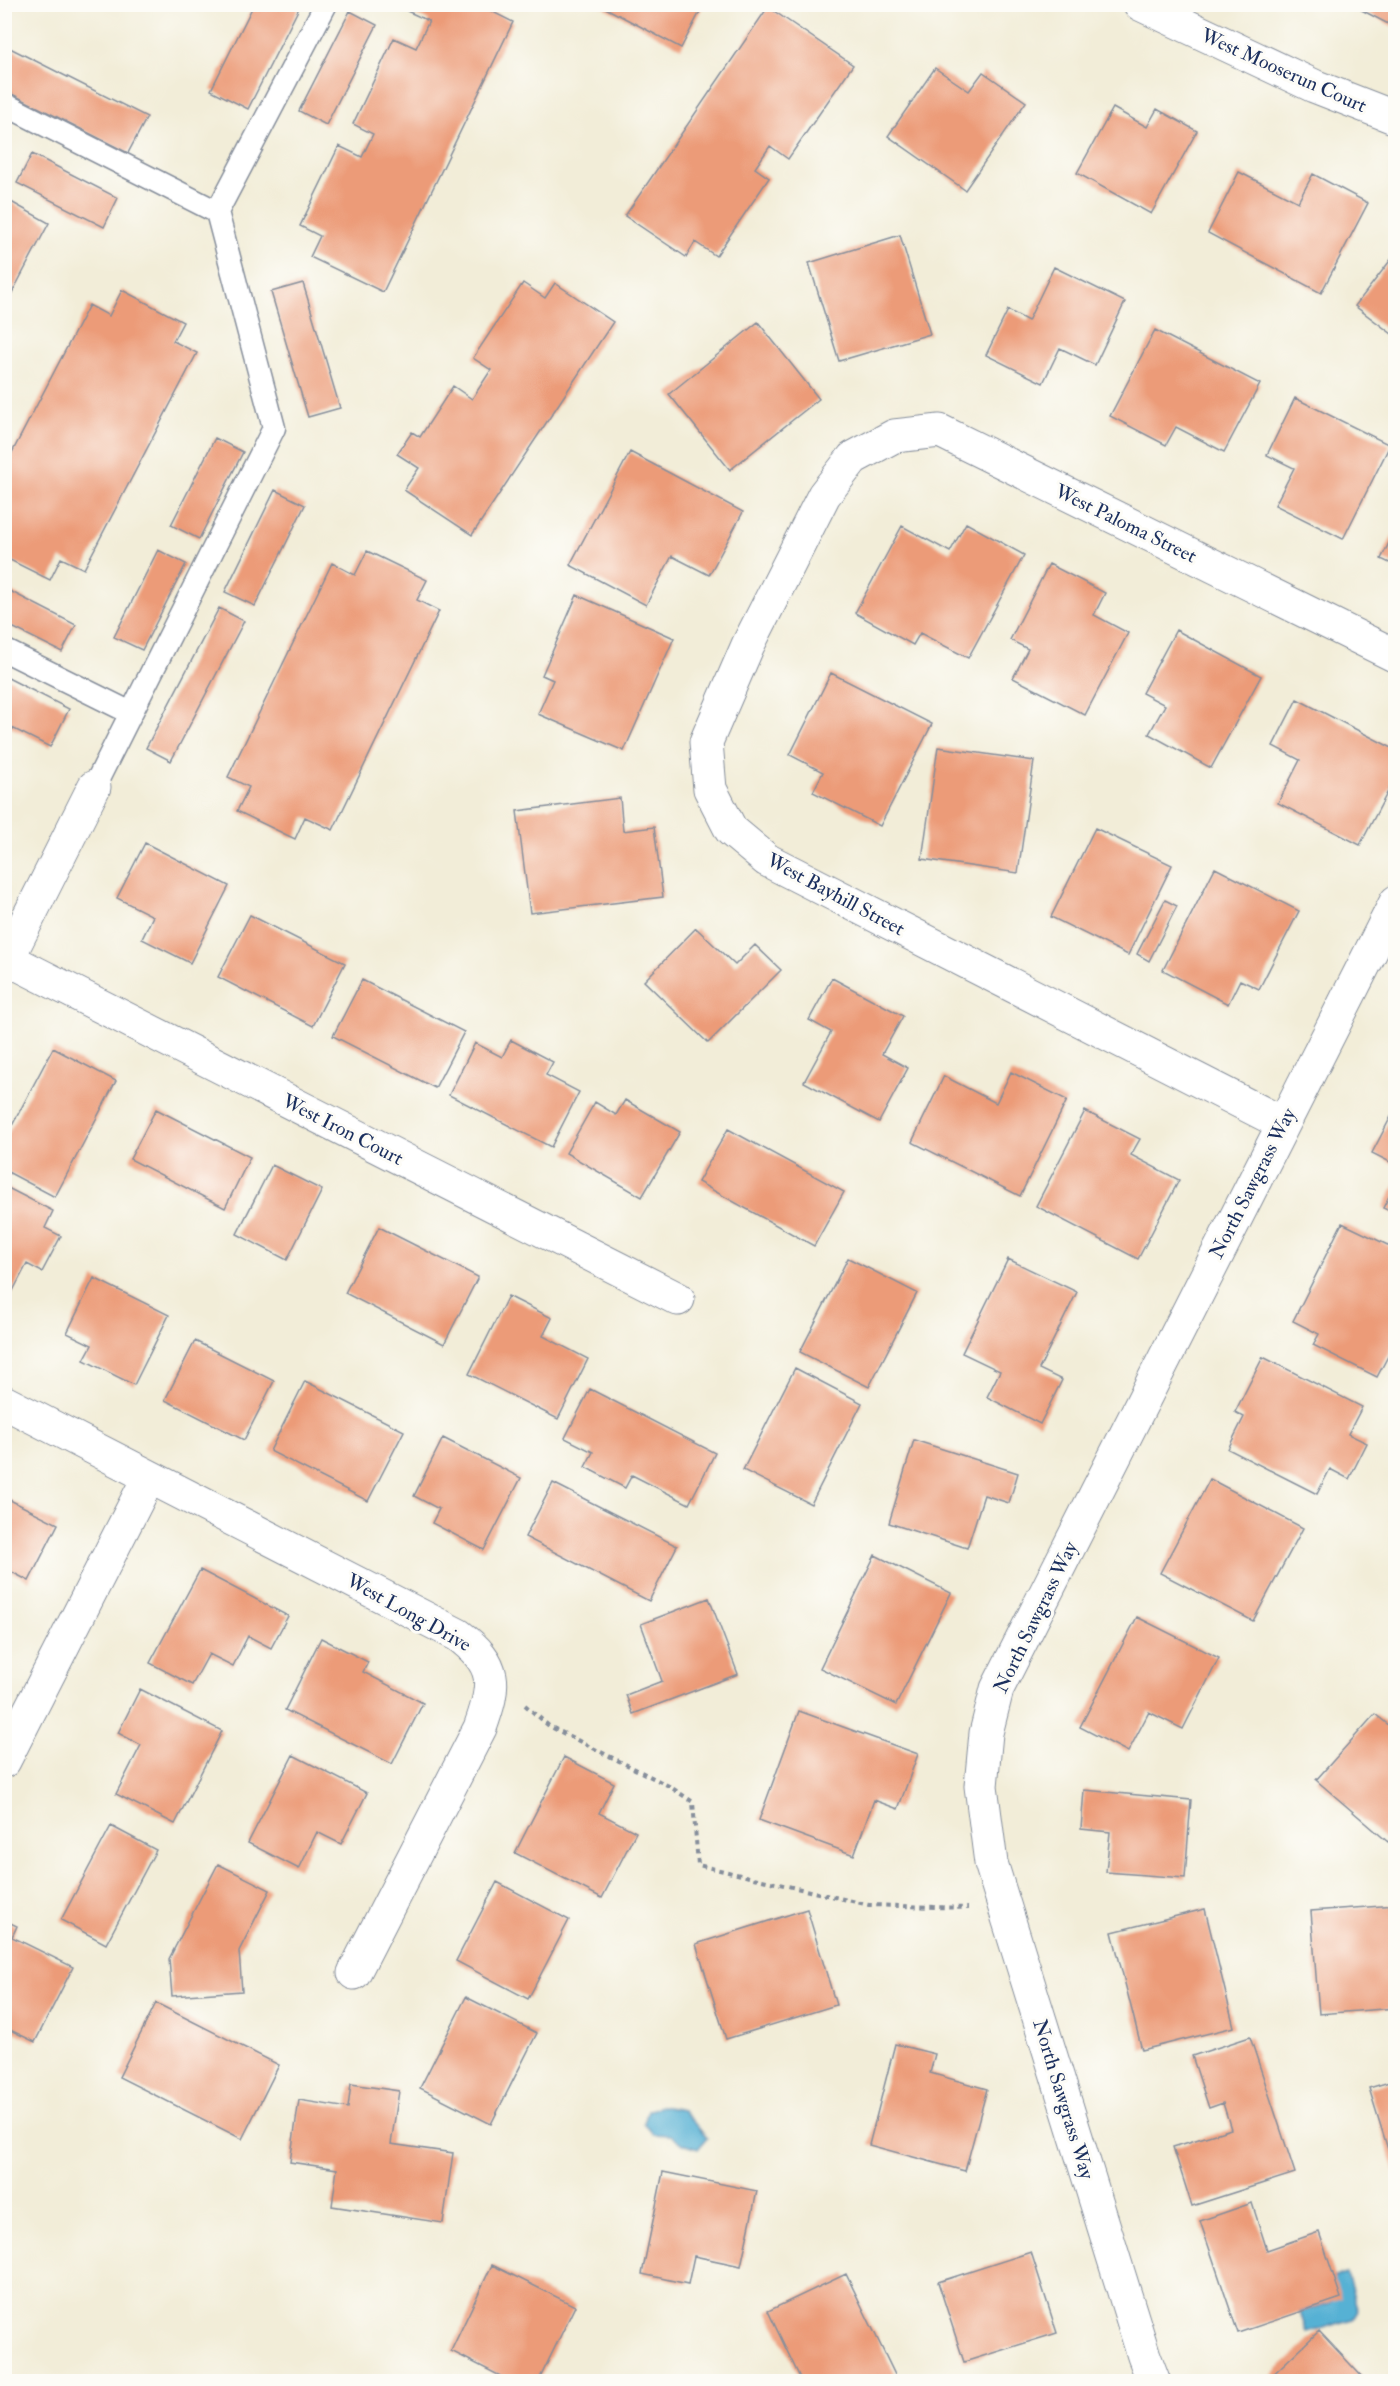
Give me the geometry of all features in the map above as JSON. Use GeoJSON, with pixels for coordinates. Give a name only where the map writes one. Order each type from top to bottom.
{"type":"FeatureCollection","features":[{"type":"Feature","properties":{"kind":"street","name":"West Mooserun Court"},"geometry":{"type":"LineString","coordinates":[[1140,4],[1314,86],[1395,118]]}},
{"type":"Feature","properties":{"kind":"street","name":"West Paloma Street"},"geometry":{"type":"LineString","coordinates":[[853,458],[894,436],[940,431],[1395,656]]}},
{"type":"Feature","properties":{"kind":"street","name":"West Bayhill Street"},"geometry":{"type":"LineString","coordinates":[[853,458],[824,495],[748,645],[706,742],[710,789],[731,830],[767,860],[1282,1123]]}},
{"type":"Feature","properties":{"kind":"street"},"geometry":{"type":"LineString","coordinates":[[6,962],[94,787]]}},
{"type":"Feature","properties":{"kind":"street","name":"North Sawgrass Way"},"geometry":{"type":"LineString","coordinates":[[1154,2382],[1140,2345],[991,1863],[981,1786],[986,1733],[997,1689],[1395,902]]}},
{"type":"Feature","properties":{"kind":"street","name":"West Iron Court"},"geometry":{"type":"LineString","coordinates":[[6,962],[678,1299]]}},
{"type":"Feature","properties":{"kind":"street","name":"West Long Drive"},"geometry":{"type":"LineString","coordinates":[[4,1402],[458,1635],[479,1651],[490,1673],[491,1698],[480,1728],[354,1973]]}},
{"type":"Feature","properties":{"kind":"street"},"geometry":{"type":"LineString","coordinates":[[4,1761],[149,1477]]}},
{"type":"Feature","properties":{"kind":"lane"},"geometry":{"type":"LineString","coordinates":[[94,787],[274,428],[217,212],[326,4]]}},
{"type":"Feature","properties":{"kind":"lane"},"geometry":{"type":"LineString","coordinates":[[4,104],[217,212]]}},
{"type":"Feature","properties":{"kind":"lane"},"geometry":{"type":"LineString","coordinates":[[4,650],[131,713]]}},
{"type":"Feature","properties":{"kind":"path"},"geometry":{"type":"LineString","coordinates":[[549,1726],[669,1786],[693,1802],[698,1865],[869,1905],[1005,1909]]}},
{"type":"Feature","properties":{"kind":"water"},"geometry":{"type":"Polygon","coordinates":[[[661,2106],[683,2110],[707,2138],[698,2149],[685,2145],[671,2135],[653,2134],[644,2123],[648,2111],[661,2106]]]}},
{"type":"Feature","properties":{"kind":"water"},"geometry":{"type":"Polygon","coordinates":[[[1347,2274],[1358,2311],[1353,2319],[1307,2333],[1300,2312],[1330,2303],[1335,2294],[1331,2278],[1347,2274]]]}},
{"type":"Feature","properties":{"kind":"building"},"geometry":{"type":"Polygon","coordinates":[[[254,4],[301,4],[248,109],[211,90],[254,4]]]}},
{"type":"Feature","properties":{"kind":"building"},"geometry":{"type":"Polygon","coordinates":[[[410,4],[477,4],[513,22],[383,292],[310,257],[320,236],[300,226],[339,146],[362,157],[373,134],[353,124],[394,38],[416,48],[429,21],[407,11],[410,4]]]}},
{"type":"Feature","properties":{"kind":"building"},"geometry":{"type":"Polygon","coordinates":[[[598,4],[704,4],[681,48],[598,4]]]}},
{"type":"Feature","properties":{"kind":"building"},"geometry":{"type":"Polygon","coordinates":[[[1350,4],[1396,4],[1396,28],[1350,4]]]}},
{"type":"Feature","properties":{"kind":"building"},"geometry":{"type":"Polygon","coordinates":[[[768,7],[853,65],[788,159],[770,146],[755,168],[769,178],[716,256],[695,242],[686,257],[625,216],[768,7]]]}},
{"type":"Feature","properties":{"kind":"building"},"geometry":{"type":"Polygon","coordinates":[[[350,11],[377,25],[326,125],[299,111],[350,11]]]}},
{"type":"Feature","properties":{"kind":"building"},"geometry":{"type":"Polygon","coordinates":[[[4,45],[147,117],[128,153],[4,90],[4,45]]]}},
{"type":"Feature","properties":{"kind":"building"},"geometry":{"type":"Polygon","coordinates":[[[935,68],[969,91],[983,72],[1026,102],[965,190],[888,136],[935,68]]]}},
{"type":"Feature","properties":{"kind":"building"},"geometry":{"type":"Polygon","coordinates":[[[1113,108],[1147,127],[1157,109],[1197,131],[1151,214],[1077,173],[1113,108]]]}},
{"type":"Feature","properties":{"kind":"building"},"geometry":{"type":"Polygon","coordinates":[[[32,154],[118,198],[104,227],[17,183],[32,154]]]}},
{"type":"Feature","properties":{"kind":"building"},"geometry":{"type":"Polygon","coordinates":[[[1239,172],[1298,202],[1313,174],[1368,203],[1321,293],[1208,233],[1239,172]]]}},
{"type":"Feature","properties":{"kind":"building"},"geometry":{"type":"Polygon","coordinates":[[[4,198],[49,223],[4,308],[4,198]]]}},
{"type":"Feature","properties":{"kind":"building"},"geometry":{"type":"Polygon","coordinates":[[[900,235],[930,334],[839,361],[809,263],[900,235]]]}},
{"type":"Feature","properties":{"kind":"building"},"geometry":{"type":"Polygon","coordinates":[[[1396,253],[1396,337],[1355,306],[1396,253]]]}},
{"type":"Feature","properties":{"kind":"building"},"geometry":{"type":"Polygon","coordinates":[[[1054,267],[1125,302],[1095,365],[1060,348],[1043,383],[986,355],[1008,310],[1028,321],[1054,267]]]}},
{"type":"Feature","properties":{"kind":"building"},"geometry":{"type":"Polygon","coordinates":[[[303,283],[340,408],[308,417],[271,292],[303,283]]]}},
{"type":"Feature","properties":{"kind":"building"},"geometry":{"type":"Polygon","coordinates":[[[523,283],[545,298],[555,283],[613,322],[472,535],[404,490],[419,468],[397,454],[412,432],[420,437],[453,386],[472,399],[491,370],[473,358],[523,283]]]}},
{"type":"Feature","properties":{"kind":"building"},"geometry":{"type":"Polygon","coordinates":[[[122,290],[183,322],[173,341],[197,353],[84,569],[61,558],[50,580],[4,557],[4,468],[89,305],[109,316],[122,290]]]}},
{"type":"Feature","properties":{"kind":"building"},"geometry":{"type":"Polygon","coordinates":[[[758,322],[819,399],[730,470],[669,394],[758,322]]]}},
{"type":"Feature","properties":{"kind":"building"},"geometry":{"type":"Polygon","coordinates":[[[1155,330],[1260,384],[1224,452],[1176,427],[1166,445],[1110,416],[1155,330]]]}},
{"type":"Feature","properties":{"kind":"building"},"geometry":{"type":"Polygon","coordinates":[[[1295,398],[1390,445],[1343,539],[1275,505],[1294,468],[1267,455],[1295,398]]]}},
{"type":"Feature","properties":{"kind":"building"},"geometry":{"type":"Polygon","coordinates":[[[215,438],[243,452],[199,539],[171,525],[215,438]]]}},
{"type":"Feature","properties":{"kind":"building"},"geometry":{"type":"Polygon","coordinates":[[[630,452],[743,512],[709,575],[672,556],[646,605],[570,565],[630,452]]]}},
{"type":"Feature","properties":{"kind":"building"},"geometry":{"type":"Polygon","coordinates":[[[275,490],[305,505],[255,606],[225,592],[275,490]]]}},
{"type":"Feature","properties":{"kind":"building"},"geometry":{"type":"Polygon","coordinates":[[[966,523],[1024,555],[968,658],[920,633],[913,645],[855,613],[902,526],[950,552],[966,523]]]}},
{"type":"Feature","properties":{"kind":"building"},"geometry":{"type":"Polygon","coordinates":[[[1396,529],[1396,566],[1381,559],[1396,529]]]}},
{"type":"Feature","properties":{"kind":"building"},"geometry":{"type":"Polygon","coordinates":[[[158,550],[186,564],[142,650],[114,637],[158,550]]]}},
{"type":"Feature","properties":{"kind":"building"},"geometry":{"type":"Polygon","coordinates":[[[367,551],[427,580],[417,600],[439,611],[333,830],[305,817],[295,839],[237,811],[249,787],[228,777],[332,563],[355,575],[367,551]]]}},
{"type":"Feature","properties":{"kind":"building"},"geometry":{"type":"Polygon","coordinates":[[[1049,564],[1105,593],[1094,615],[1128,633],[1085,715],[1013,678],[1028,649],[1010,640],[1049,564]]]}},
{"type":"Feature","properties":{"kind":"building"},"geometry":{"type":"Polygon","coordinates":[[[4,588],[76,625],[62,652],[4,623],[4,588]]]}},
{"type":"Feature","properties":{"kind":"building"},"geometry":{"type":"Polygon","coordinates":[[[577,595],[674,638],[624,751],[538,714],[553,680],[542,675],[577,595]]]}},
{"type":"Feature","properties":{"kind":"building"},"geometry":{"type":"Polygon","coordinates":[[[219,608],[244,621],[171,761],[146,748],[219,608]]]}},
{"type":"Feature","properties":{"kind":"building"},"geometry":{"type":"Polygon","coordinates":[[[1176,630],[1261,676],[1211,768],[1149,734],[1165,705],[1142,693],[1176,630]]]}},
{"type":"Feature","properties":{"kind":"building"},"geometry":{"type":"Polygon","coordinates":[[[831,673],[932,724],[880,826],[813,792],[823,772],[790,755],[831,673]]]}},
{"type":"Feature","properties":{"kind":"building"},"geometry":{"type":"Polygon","coordinates":[[[4,676],[69,709],[50,747],[4,724],[4,676]]]}},
{"type":"Feature","properties":{"kind":"building"},"geometry":{"type":"Polygon","coordinates":[[[1297,699],[1396,750],[1396,776],[1360,845],[1278,803],[1300,760],[1273,746],[1297,699]]]}},
{"type":"Feature","properties":{"kind":"building"},"geometry":{"type":"Polygon","coordinates":[[[938,747],[1034,761],[1018,873],[922,859],[938,747]]]}},
{"type":"Feature","properties":{"kind":"building"},"geometry":{"type":"Polygon","coordinates":[[[620,798],[623,831],[654,827],[663,897],[530,913],[517,811],[620,798]]]}},
{"type":"Feature","properties":{"kind":"building"},"geometry":{"type":"Polygon","coordinates":[[[1095,828],[1172,865],[1128,955],[1051,917],[1095,828]]]}},
{"type":"Feature","properties":{"kind":"building"},"geometry":{"type":"Polygon","coordinates":[[[145,843],[229,886],[190,963],[142,939],[153,916],[117,898],[145,843]]]}},
{"type":"Feature","properties":{"kind":"building"},"geometry":{"type":"Polygon","coordinates":[[[1215,868],[1299,911],[1259,989],[1240,980],[1228,1004],[1163,970],[1215,868]]]}},
{"type":"Feature","properties":{"kind":"building"},"geometry":{"type":"Polygon","coordinates":[[[1165,900],[1177,906],[1149,961],[1137,954],[1165,900]]]}},
{"type":"Feature","properties":{"kind":"building"},"geometry":{"type":"Polygon","coordinates":[[[250,915],[345,963],[313,1026],[218,977],[250,915]]]}},
{"type":"Feature","properties":{"kind":"building"},"geometry":{"type":"Polygon","coordinates":[[[696,928],[735,965],[755,945],[781,970],[708,1043],[644,981],[696,928]]]}},
{"type":"Feature","properties":{"kind":"building"},"geometry":{"type":"Polygon","coordinates":[[[832,978],[903,1016],[882,1054],[908,1068],[879,1122],[804,1082],[831,1032],[809,1020],[832,978]]]}},
{"type":"Feature","properties":{"kind":"building"},"geometry":{"type":"Polygon","coordinates":[[[362,980],[464,1032],[435,1088],[333,1036],[362,980]]]}},
{"type":"Feature","properties":{"kind":"building"},"geometry":{"type":"Polygon","coordinates":[[[511,1040],[553,1062],[546,1075],[579,1092],[551,1147],[449,1095],[475,1043],[502,1057],[511,1040]]]}},
{"type":"Feature","properties":{"kind":"building"},"geometry":{"type":"Polygon","coordinates":[[[53,1048],[116,1081],[55,1197],[4,1170],[4,1141],[53,1048]]]}},
{"type":"Feature","properties":{"kind":"building"},"geometry":{"type":"Polygon","coordinates":[[[1011,1072],[1067,1100],[1020,1196],[912,1142],[944,1076],[996,1103],[1011,1072]]]}},
{"type":"Feature","properties":{"kind":"building"},"geometry":{"type":"Polygon","coordinates":[[[625,1100],[680,1132],[642,1197],[566,1153],[595,1102],[616,1115],[625,1100]]]}},
{"type":"Feature","properties":{"kind":"building"},"geometry":{"type":"Polygon","coordinates":[[[1396,1107],[1396,1165],[1372,1153],[1396,1107]]]}},
{"type":"Feature","properties":{"kind":"building"},"geometry":{"type":"Polygon","coordinates":[[[156,1109],[250,1157],[225,1208],[130,1159],[156,1109]]]}},
{"type":"Feature","properties":{"kind":"building"},"geometry":{"type":"Polygon","coordinates":[[[1085,1111],[1140,1139],[1131,1155],[1179,1180],[1138,1259],[1036,1206],[1085,1111]]]}},
{"type":"Feature","properties":{"kind":"building"},"geometry":{"type":"Polygon","coordinates":[[[728,1129],[844,1192],[814,1246],[698,1182],[728,1129]]]}},
{"type":"Feature","properties":{"kind":"building"},"geometry":{"type":"Polygon","coordinates":[[[272,1165],[322,1190],[287,1260],[237,1234],[272,1165]]]}},
{"type":"Feature","properties":{"kind":"building"},"geometry":{"type":"Polygon","coordinates":[[[1396,1183],[1396,1214],[1383,1208],[1396,1183]]]}},
{"type":"Feature","properties":{"kind":"building"},"geometry":{"type":"Polygon","coordinates":[[[4,1186],[53,1211],[45,1228],[61,1236],[42,1272],[27,1264],[4,1308],[4,1186]]]}},
{"type":"Feature","properties":{"kind":"building"},"geometry":{"type":"Polygon","coordinates":[[[1342,1223],[1396,1249],[1396,1341],[1377,1377],[1313,1345],[1319,1334],[1293,1321],[1342,1223]]]}},
{"type":"Feature","properties":{"kind":"building"},"geometry":{"type":"Polygon","coordinates":[[[379,1227],[478,1277],[444,1344],[345,1293],[379,1227]]]}},
{"type":"Feature","properties":{"kind":"building"},"geometry":{"type":"Polygon","coordinates":[[[848,1258],[917,1293],[869,1387],[800,1352],[848,1258]]]}},
{"type":"Feature","properties":{"kind":"building"},"geometry":{"type":"Polygon","coordinates":[[[1008,1259],[1077,1292],[1039,1369],[1062,1380],[1040,1424],[987,1397],[1000,1371],[962,1353],[1008,1259]]]}},
{"type":"Feature","properties":{"kind":"building"},"geometry":{"type":"Polygon","coordinates":[[[94,1278],[169,1315],[134,1385],[84,1360],[92,1345],[67,1333],[94,1278]]]}},
{"type":"Feature","properties":{"kind":"building"},"geometry":{"type":"Polygon","coordinates":[[[508,1296],[552,1318],[543,1336],[588,1359],[558,1419],[469,1374],[508,1296]]]}},
{"type":"Feature","properties":{"kind":"building"},"geometry":{"type":"Polygon","coordinates":[[[195,1341],[274,1381],[244,1440],[165,1400],[195,1341]]]}},
{"type":"Feature","properties":{"kind":"building"},"geometry":{"type":"Polygon","coordinates":[[[1263,1357],[1362,1407],[1348,1434],[1367,1443],[1349,1479],[1330,1469],[1317,1494],[1228,1449],[1244,1417],[1235,1412],[1263,1357]]]}},
{"type":"Feature","properties":{"kind":"building"},"geometry":{"type":"Polygon","coordinates":[[[795,1368],[862,1403],[811,1504],[743,1470],[795,1368]]]}},
{"type":"Feature","properties":{"kind":"building"},"geometry":{"type":"Polygon","coordinates":[[[305,1381],[404,1431],[368,1501],[270,1451],[305,1381]]]}},
{"type":"Feature","properties":{"kind":"building"},"geometry":{"type":"Polygon","coordinates":[[[590,1389],[715,1453],[689,1504],[632,1475],[625,1488],[585,1467],[593,1452],[565,1438],[590,1389]]]}},
{"type":"Feature","properties":{"kind":"building"},"geometry":{"type":"Polygon","coordinates":[[[443,1438],[521,1478],[484,1550],[432,1523],[439,1509],[414,1496],[443,1438]]]}},
{"type":"Feature","properties":{"kind":"building"},"geometry":{"type":"Polygon","coordinates":[[[914,1440],[1018,1473],[1009,1503],[984,1495],[967,1548],[889,1523],[914,1440]]]}},
{"type":"Feature","properties":{"kind":"building"},"geometry":{"type":"Polygon","coordinates":[[[1210,1479],[1303,1528],[1253,1621],[1160,1573],[1210,1479]]]}},
{"type":"Feature","properties":{"kind":"building"},"geometry":{"type":"Polygon","coordinates":[[[553,1483],[677,1546],[649,1601],[525,1537],[553,1483]]]}},
{"type":"Feature","properties":{"kind":"building"},"geometry":{"type":"Polygon","coordinates":[[[4,1497],[58,1524],[29,1581],[4,1568],[4,1497]]]}},
{"type":"Feature","properties":{"kind":"building"},"geometry":{"type":"Polygon","coordinates":[[[875,1555],[951,1593],[896,1705],[820,1668],[875,1555]]]}},
{"type":"Feature","properties":{"kind":"building"},"geometry":{"type":"Polygon","coordinates":[[[200,1570],[288,1616],[271,1648],[248,1636],[233,1666],[209,1654],[192,1685],[150,1663],[200,1570]]]}},
{"type":"Feature","properties":{"kind":"building"},"geometry":{"type":"Polygon","coordinates":[[[709,1598],[738,1674],[633,1714],[626,1695],[662,1681],[641,1624],[709,1598]]]}},
{"type":"Feature","properties":{"kind":"building"},"geometry":{"type":"Polygon","coordinates":[[[1137,1617],[1219,1658],[1183,1729],[1149,1712],[1128,1752],[1080,1727],[1137,1617]]]}},
{"type":"Feature","properties":{"kind":"building"},"geometry":{"type":"Polygon","coordinates":[[[321,1638],[368,1662],[363,1672],[423,1703],[392,1764],[285,1710],[321,1638]]]}},
{"type":"Feature","properties":{"kind":"building"},"geometry":{"type":"Polygon","coordinates":[[[140,1689],[222,1731],[175,1824],[116,1794],[141,1745],[118,1733],[140,1689]]]}},
{"type":"Feature","properties":{"kind":"building"},"geometry":{"type":"Polygon","coordinates":[[[799,1711],[918,1754],[898,1809],[874,1800],[854,1855],[759,1820],[799,1711]]]}},
{"type":"Feature","properties":{"kind":"building"},"geometry":{"type":"Polygon","coordinates":[[[1375,1714],[1396,1731],[1396,1833],[1388,1842],[1316,1780],[1375,1714]]]}},
{"type":"Feature","properties":{"kind":"building"},"geometry":{"type":"Polygon","coordinates":[[[293,1755],[367,1793],[341,1844],[317,1832],[299,1869],[248,1843],[293,1755]]]}},
{"type":"Feature","properties":{"kind":"building"},"geometry":{"type":"Polygon","coordinates":[[[564,1757],[614,1783],[599,1813],[636,1832],[602,1898],[515,1853],[564,1757]]]}},
{"type":"Feature","properties":{"kind":"building"},"geometry":{"type":"Polygon","coordinates":[[[1084,1790],[1191,1800],[1185,1878],[1106,1872],[1110,1832],[1081,1829],[1084,1790]]]}},
{"type":"Feature","properties":{"kind":"building"},"geometry":{"type":"Polygon","coordinates":[[[111,1826],[156,1850],[106,1944],[61,1920],[111,1826]]]}},
{"type":"Feature","properties":{"kind":"building"},"geometry":{"type":"Polygon","coordinates":[[[218,1864],[270,1890],[239,1951],[242,1991],[172,1996],[169,1959],[218,1864]]]}},
{"type":"Feature","properties":{"kind":"building"},"geometry":{"type":"Polygon","coordinates":[[[497,1882],[569,1920],[528,1999],[456,1961],[497,1882]]]}},
{"type":"Feature","properties":{"kind":"building"},"geometry":{"type":"Polygon","coordinates":[[[1396,1905],[1396,2008],[1319,2014],[1311,1911],[1396,1905]]]}},
{"type":"Feature","properties":{"kind":"building"},"geometry":{"type":"Polygon","coordinates":[[[807,1909],[836,2005],[726,2039],[696,1944],[807,1909]]]}},
{"type":"Feature","properties":{"kind":"building"},"geometry":{"type":"Polygon","coordinates":[[[1205,1909],[1234,2027],[1142,2050],[1112,1932],[1205,1909]]]}},
{"type":"Feature","properties":{"kind":"building"},"geometry":{"type":"Polygon","coordinates":[[[4,1920],[17,1926],[12,1937],[73,1967],[35,2042],[4,2027],[4,1920]]]}},
{"type":"Feature","properties":{"kind":"building"},"geometry":{"type":"Polygon","coordinates":[[[466,1997],[537,2033],[491,2124],[420,2088],[466,1997]]]}},
{"type":"Feature","properties":{"kind":"building"},"geometry":{"type":"Polygon","coordinates":[[[156,2003],[279,2065],[242,2139],[119,2077],[156,2003]]]}},
{"type":"Feature","properties":{"kind":"building"},"geometry":{"type":"Polygon","coordinates":[[[1250,2037],[1295,2173],[1192,2206],[1173,2147],[1231,2129],[1223,2103],[1209,2108],[1192,2056],[1250,2037]]]}},
{"type":"Feature","properties":{"kind":"building"},"geometry":{"type":"Polygon","coordinates":[[[895,2044],[935,2054],[930,2073],[987,2089],[965,2171],[869,2145],[895,2044]]]}},
{"type":"Feature","properties":{"kind":"building"},"geometry":{"type":"Polygon","coordinates":[[[1396,2080],[1396,2172],[1395,2172],[1369,2088],[1396,2080]]]}},
{"type":"Feature","properties":{"kind":"building"},"geometry":{"type":"Polygon","coordinates":[[[351,2084],[399,2091],[391,2144],[453,2153],[443,2223],[332,2206],[337,2169],[290,2162],[299,2100],[348,2108],[351,2084]]]}},
{"type":"Feature","properties":{"kind":"building"},"geometry":{"type":"Polygon","coordinates":[[[663,2172],[757,2191],[741,2266],[694,2256],[688,2284],[642,2274],[663,2172]]]}},
{"type":"Feature","properties":{"kind":"building"},"geometry":{"type":"Polygon","coordinates":[[[1252,2203],[1267,2250],[1319,2232],[1341,2298],[1238,2333],[1200,2221],[1252,2203]]]}},
{"type":"Feature","properties":{"kind":"building"},"geometry":{"type":"Polygon","coordinates":[[[1031,2252],[1057,2333],[964,2362],[938,2282],[1031,2252]]]}},
{"type":"Feature","properties":{"kind":"building"},"geometry":{"type":"Polygon","coordinates":[[[492,2265],[575,2306],[538,2382],[512,2382],[451,2351],[492,2265]]]}},
{"type":"Feature","properties":{"kind":"building"},"geometry":{"type":"Polygon","coordinates":[[[846,2274],[896,2377],[886,2382],[802,2382],[768,2311],[846,2274]]]}},
{"type":"Feature","properties":{"kind":"building"},"geometry":{"type":"Polygon","coordinates":[[[1319,2331],[1367,2382],[1265,2382],[1319,2331]]]}}]}
